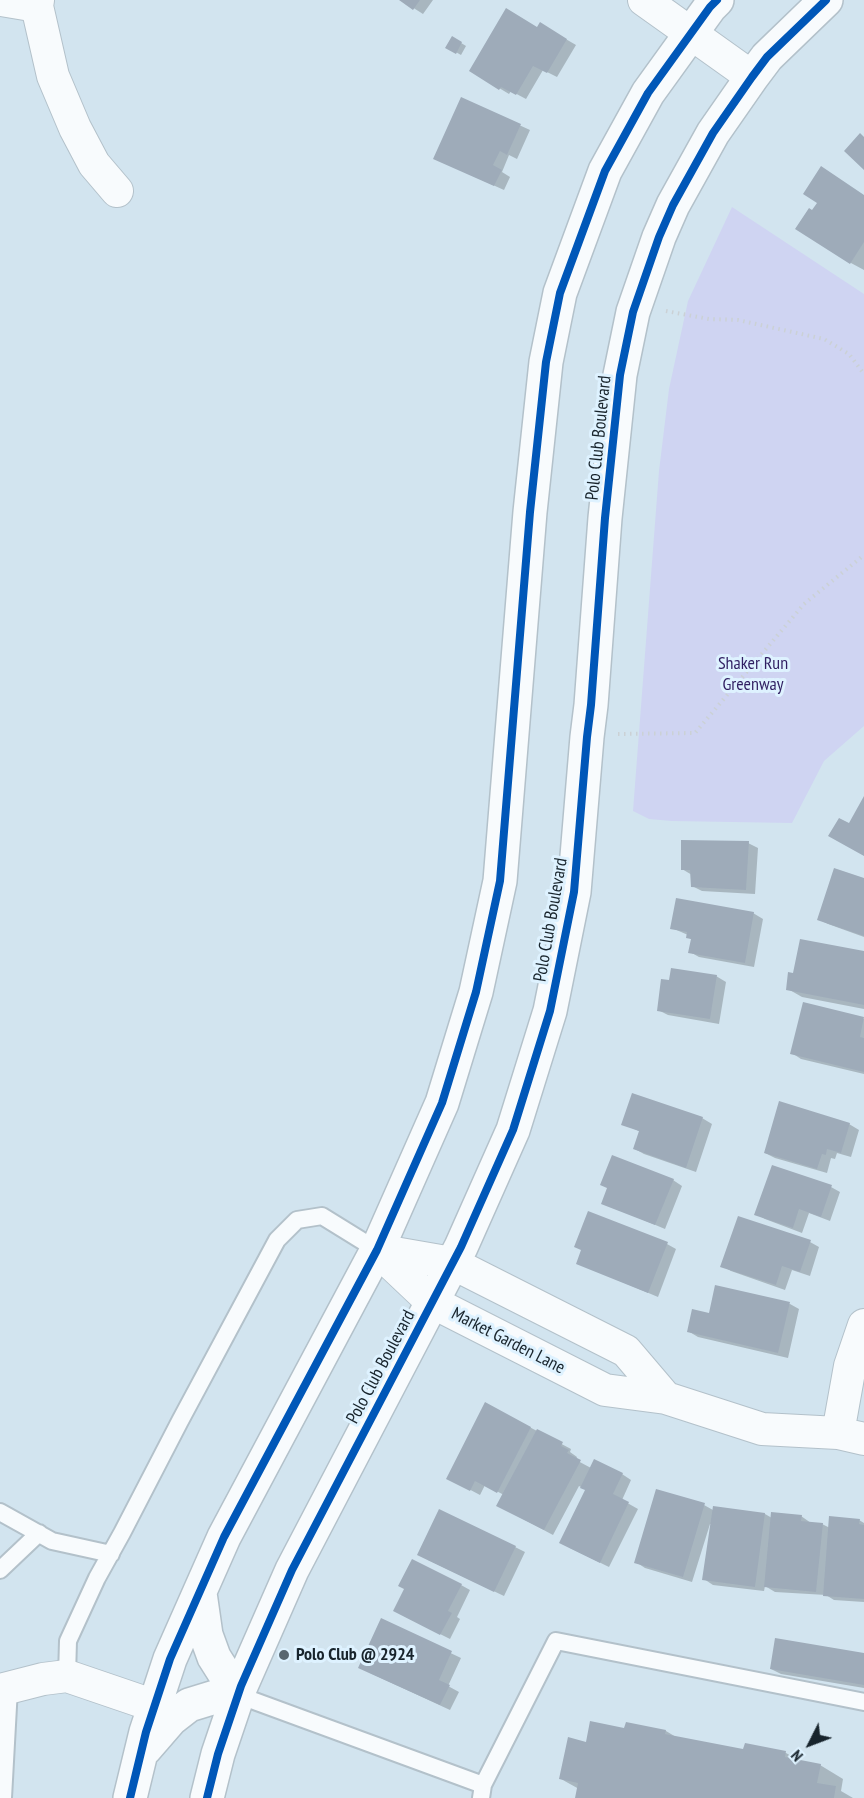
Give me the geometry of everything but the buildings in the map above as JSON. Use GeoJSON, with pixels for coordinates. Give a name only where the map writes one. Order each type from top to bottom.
{"type":"FeatureCollection","features":[{"type":"Feature","properties":{"kind":"street"},"geometry":{"type":"LineString","coordinates":[[1,0],[37,3],[53,76],[75,128],[94,164],[117,191]]}},
{"type":"Feature","properties":{"kind":"street"},"geometry":{"type":"LineString","coordinates":[[644,0],[752,77]]}},
{"type":"Feature","properties":{"kind":"street"},"geometry":{"type":"LineString","coordinates":[[130,1798],[140,1753],[170,1659],[224,1537],[377,1250],[442,1103],[476,992],[500,881],[530,512],[546,362],[560,293],[605,171],[648,93],[717,0]]}},
{"type":"Feature","properties":{"kind":"street","name":"Polo Club Boulevard"},"geometry":{"type":"LineString","coordinates":[[207,1798],[218,1754],[238,1695],[292,1570],[452,1263],[513,1130],[550,1011],[574,892],[605,518],[620,375],[637,302],[659,237],[673,206],[713,133],[752,77],[767,57],[826,0]]}},
{"type":"Feature","properties":{"kind":"street"},"geometry":{"type":"LineString","coordinates":[[377,1250],[452,1263],[626,1350],[666,1398]]}},
{"type":"Feature","properties":{"kind":"street","name":"Market Garden Lane"},"geometry":{"type":"LineString","coordinates":[[377,1250],[432,1302],[605,1390],[666,1398],[762,1429],[851,1436]]}},
{"type":"Feature","properties":{"kind":"street"},"geometry":{"type":"LineString","coordinates":[[851,1436],[850,1366],[864,1325]]}},
{"type":"Feature","properties":{"kind":"street"},"geometry":{"type":"LineString","coordinates":[[140,1753],[171,1719],[189,1705],[215,1697],[238,1695],[214,1657],[207,1635],[200,1593]]}},
{"type":"Feature","properties":{"kind":"street"},"geometry":{"type":"LineString","coordinates":[[5,1689],[67,1676],[155,1706]]}},
{"type":"Feature","properties":{"kind":"lane"},"geometry":{"type":"LineString","coordinates":[[67,1676],[68,1641],[97,1578],[277,1240],[297,1220],[322,1216],[377,1250]]}},
{"type":"Feature","properties":{"kind":"lane"},"geometry":{"type":"LineString","coordinates":[[0,1512],[52,1541],[111,1554]]}},
{"type":"Feature","properties":{"kind":"lane"},"geometry":{"type":"LineString","coordinates":[[0,1569],[39,1533]]}},
{"type":"Feature","properties":{"kind":"lane"},"geometry":{"type":"LineString","coordinates":[[238,1695],[482,1792],[556,1641],[864,1702]]}},
{"type":"Feature","properties":{"kind":"lane"},"geometry":{"type":"LineString","coordinates":[[3,1798],[5,1689]]}},
{"type":"Feature","properties":{"kind":"path"},"geometry":{"type":"LineString","coordinates":[[637,302],[680,315],[738,320],[824,339],[849,354],[864,374]]}},
{"type":"Feature","properties":{"kind":"path"},"geometry":{"type":"LineString","coordinates":[[630,733],[695,733],[804,604],[864,555]]}},
{"type":"Feature","properties":{"kind":"green space","name":"Shaker Run Greenway"},"geometry":{"type":"Polygon","coordinates":[[[732,207],[864,294],[864,726],[824,761],[792,823],[672,821],[649,819],[633,811],[659,471],[669,389],[688,301],[732,207]]]}},
{"type":"Feature","properties":{"kind":"cycle path"},"geometry":{"type":"LineString","coordinates":[[130,1798],[146,1732],[170,1659],[224,1537],[377,1250],[442,1103],[476,992],[500,881],[530,512],[546,362],[560,293],[605,171],[648,93],[717,0]]}},
{"type":"Feature","properties":{"kind":"cycle path"},"geometry":{"type":"LineString","coordinates":[[207,1798],[218,1754],[241,1686],[292,1570],[461,1247],[513,1130],[550,1011],[574,892],[605,518],[620,375],[633,312],[659,237],[673,205],[713,133],[767,57],[826,0]]}},
{"type":"Feature","properties":{"kind":"place","name":"Polo Club @ 2924"},"geometry":{"type":"Point","coordinates":[284,1655]}}]}
